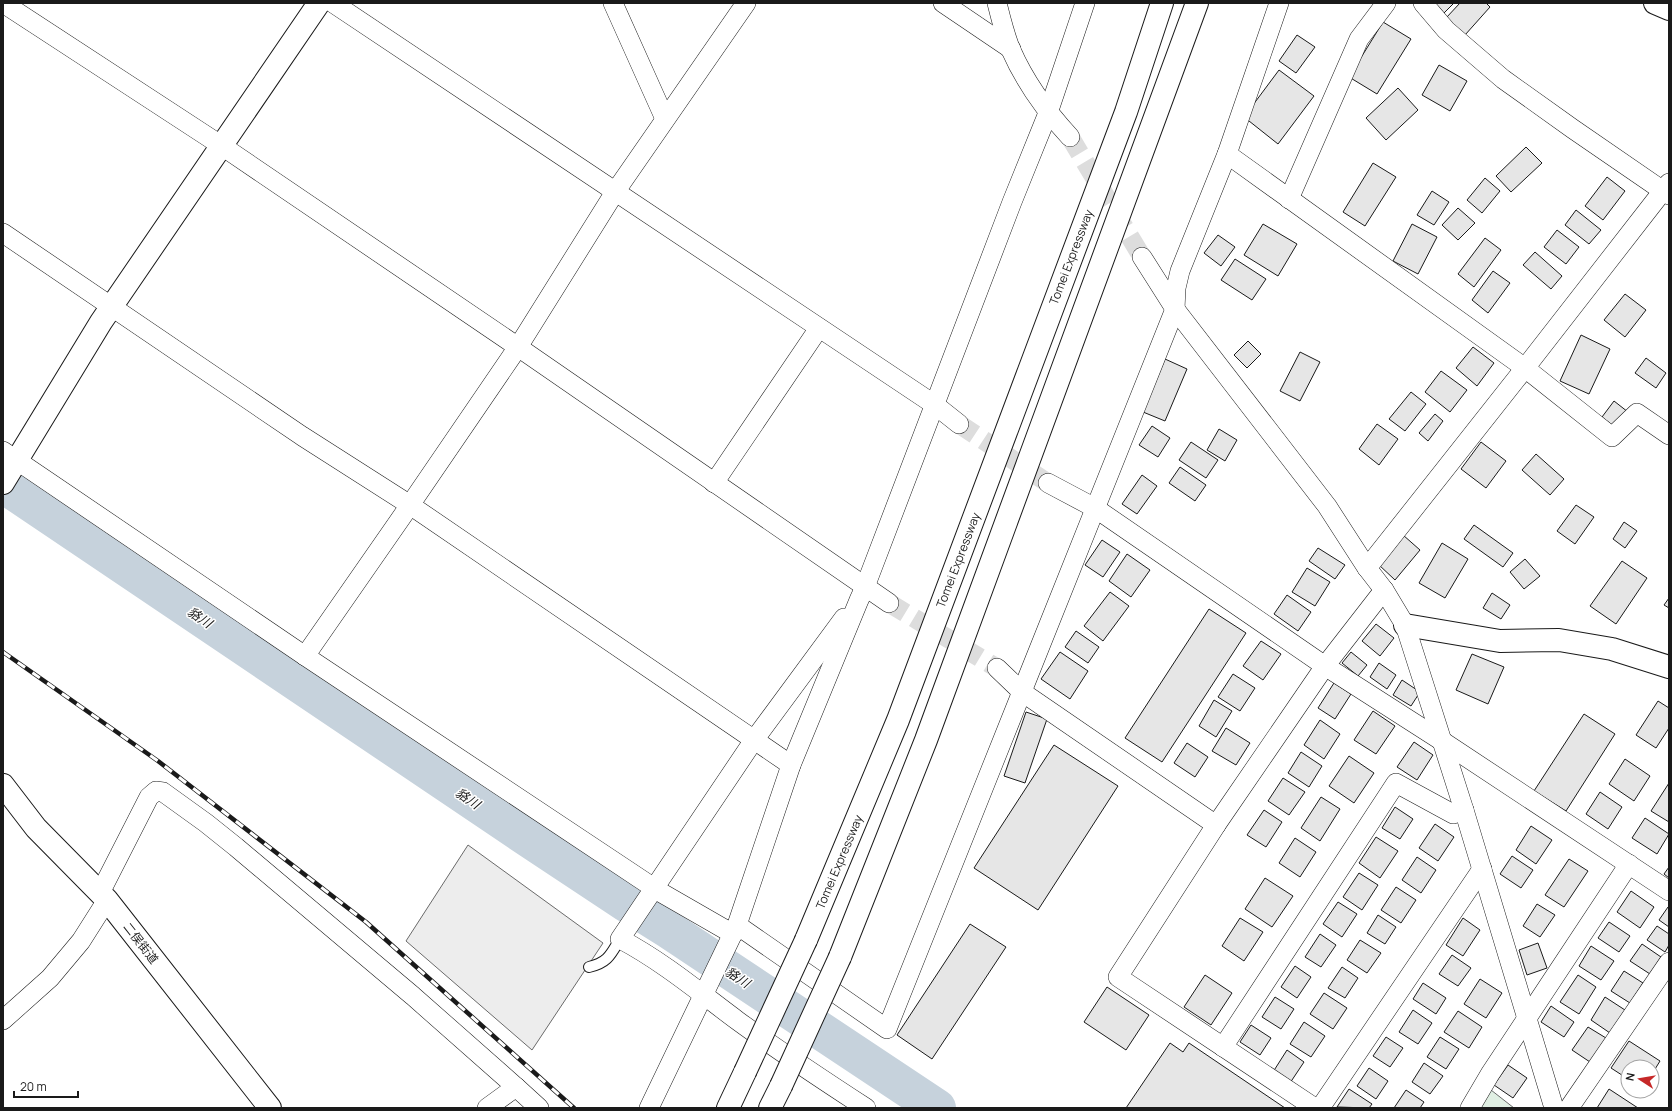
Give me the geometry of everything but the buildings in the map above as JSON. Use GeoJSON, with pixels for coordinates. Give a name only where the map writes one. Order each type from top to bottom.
{"type":"FeatureCollection","features":[{"type":"Feature","properties":{"kind":"main road"},"geometry":{"type":"LineString","coordinates":[[3,483],[11,458],[111,308],[319,3]]}},
{"type":"Feature","properties":{"kind":"main road","name":"Tomei Expressway"},"geometry":{"type":"LineString","coordinates":[[728,1108],[806,940],[898,720],[1126,112],[1162,3]]}},
{"type":"Feature","properties":{"kind":"main road"},"geometry":{"type":"LineString","coordinates":[[770,1108],[840,957],[926,740],[1197,3]]}},
{"type":"Feature","properties":{"kind":"main road"},"geometry":{"type":"LineString","coordinates":[[1655,3],[1669,9]]}},
{"type":"Feature","properties":{"kind":"main road"},"geometry":{"type":"LineString","coordinates":[[1405,625],[1500,641],[1559,640],[1612,649],[1669,667]]}},
{"type":"Feature","properties":{"kind":"main road","name":"二俣街道"},"geometry":{"type":"LineString","coordinates":[[3,785],[36,828],[104,897],[270,1108]]}},
{"type":"Feature","properties":{"kind":"street"},"geometry":{"type":"LineString","coordinates":[[3,3],[222,146],[518,347],[714,483],[862,594],[889,603]]}},
{"type":"Feature","properties":{"kind":"street"},"geometry":{"type":"LineString","coordinates":[[333,3],[935,405],[959,424]]}},
{"type":"Feature","properties":{"kind":"street"},"geometry":{"type":"LineString","coordinates":[[613,3],[665,119]]}},
{"type":"Feature","properties":{"kind":"street"},"geometry":{"type":"LineString","coordinates":[[304,656],[518,347],[615,192],[746,3]]}},
{"type":"Feature","properties":{"kind":"street"},"geometry":{"type":"LineString","coordinates":[[943,3],[1011,50]]}},
{"type":"Feature","properties":{"kind":"street"},"geometry":{"type":"LineString","coordinates":[[997,3],[1011,50],[1031,89],[1048,113],[1070,137]]}},
{"type":"Feature","properties":{"kind":"street"},"geometry":{"type":"LineString","coordinates":[[649,1108],[734,932],[791,765],[862,594],[1012,202],[1048,113],[1085,3]]}},
{"type":"Feature","properties":{"kind":"street"},"geometry":{"type":"LineString","coordinates":[[11,458],[304,656],[654,888],[734,932],[887,1029],[1175,309],[1176,288],[1180,271],[1227,154],[1279,3]]}},
{"type":"Feature","properties":{"kind":"street"},"geometry":{"type":"LineString","coordinates":[[1289,199],[1359,39],[1386,3]]}},
{"type":"Feature","properties":{"kind":"street"},"geometry":{"type":"LineString","coordinates":[[1367,568],[1667,190],[1503,79],[1446,30],[1423,3]]}},
{"type":"Feature","properties":{"kind":"street"},"geometry":{"type":"LineString","coordinates":[[1227,154],[1525,368],[1612,437],[1637,413],[1669,436]]}},
{"type":"Feature","properties":{"kind":"street"},"geometry":{"type":"LineString","coordinates":[[3,233],[111,308],[302,436],[410,505],[791,765]]}},
{"type":"Feature","properties":{"kind":"street"},"geometry":{"type":"LineString","coordinates":[[1142,257],[1175,309],[1327,506],[1367,568],[1384,590],[1405,625],[1464,810],[1554,1108]]}},
{"type":"Feature","properties":{"kind":"street"},"geometry":{"type":"LineString","coordinates":[[714,483],[819,328]]}},
{"type":"Feature","properties":{"kind":"street"},"geometry":{"type":"LineString","coordinates":[[1048,483],[1095,508],[1325,666],[1442,741],[1669,891]]}},
{"type":"Feature","properties":{"kind":"street"},"geometry":{"type":"LineString","coordinates":[[1315,1108],[1118,977],[1216,825],[1325,666],[1384,590]]}},
{"type":"Feature","properties":{"kind":"street"},"geometry":{"type":"LineString","coordinates":[[862,594],[754,740],[622,935],[810,1072],[866,1108]]}},
{"type":"Feature","properties":{"kind":"street"},"geometry":{"type":"LineString","coordinates":[[997,668],[1022,692],[1216,825]]}},
{"type":"Feature","properties":{"kind":"street"},"geometry":{"type":"LineString","coordinates":[[1223,1047],[1396,783],[1453,814],[1464,810]]}},
{"type":"Feature","properties":{"kind":"street"},"geometry":{"type":"LineString","coordinates":[[3,1020],[50,978],[81,941],[104,897],[149,796],[156,791],[163,792],[206,823],[242,852],[413,996],[539,1108]]}},
{"type":"Feature","properties":{"kind":"street"},"geometry":{"type":"LineString","coordinates":[[1470,1108],[1526,1019],[1629,864]]}},
{"type":"Feature","properties":{"kind":"street"},"geometry":{"type":"LineString","coordinates":[[1320,1108],[1482,869]]}},
{"type":"Feature","properties":{"kind":"street"},"geometry":{"type":"LineString","coordinates":[[1569,1108],[1669,962]]}},
{"type":"Feature","properties":{"kind":"street"},"geometry":{"type":"LineString","coordinates":[[487,1108],[516,1086]]}},
{"type":"Feature","properties":{"kind":"lane"},"geometry":{"type":"LineString","coordinates":[[589,967],[600,964],[612,952],[622,935]]}},
{"type":"Feature","properties":{"kind":"green space"},"geometry":{"type":"Polygon","coordinates":[[[1491,1090],[1514,1108],[1480,1108],[1491,1090]]]}},
{"type":"Feature","properties":{"kind":"shaded area"},"geometry":{"type":"Polygon","coordinates":[[[468,845],[603,943],[532,1050],[406,941],[468,845]]]}},
{"type":"Feature","properties":{"kind":"waterway","name":"貉川"},"geometry":{"type":"LineString","coordinates":[[3,484],[531,840],[937,1108]]}},
{"type":"Feature","properties":{"kind":"tunnel"},"geometry":{"type":"LineString","coordinates":[[1070,137],[1142,257]]}},
{"type":"Feature","properties":{"kind":"tunnel"},"geometry":{"type":"LineString","coordinates":[[959,424],[1048,483]]}},
{"type":"Feature","properties":{"kind":"tunnel"},"geometry":{"type":"LineString","coordinates":[[889,603],[997,668]]}},
{"type":"Feature","properties":{"kind":"railway"},"geometry":{"type":"LineString","coordinates":[[3,652],[158,761],[366,922],[574,1108]]}}]}
